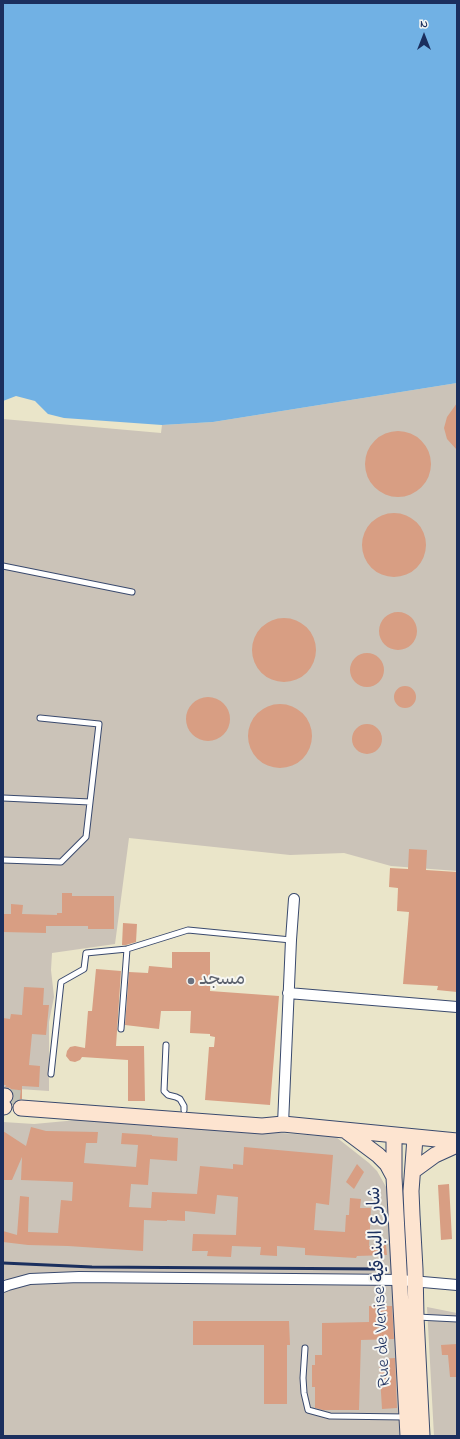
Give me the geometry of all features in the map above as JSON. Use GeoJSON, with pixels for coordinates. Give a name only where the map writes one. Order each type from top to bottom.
{"type":"FeatureCollection","features":[{"type":"Feature","properties":{"kind":"main road"},"geometry":{"type":"LineString","coordinates":[[22,1103],[123,1111],[262,1126],[281,1124],[457,1141]]}},
{"type":"Feature","properties":{"kind":"main road"},"geometry":{"type":"LineString","coordinates":[[123,1111],[184,1110],[267,1118],[281,1124]]}},
{"type":"Feature","properties":{"kind":"main road"},"geometry":{"type":"LineString","coordinates":[[346,1131],[378,1155],[387,1164],[394,1177]]}},
{"type":"Feature","properties":{"kind":"main road","name":"Rue de Venise شارع البندقية"},"geometry":{"type":"LineString","coordinates":[[394,1136],[394,1177],[400,1280],[409,1317],[414,1416],[422,1436]]}},
{"type":"Feature","properties":{"kind":"main road","name":"Rue de Venise شارع البندقية"},"geometry":{"type":"LineString","coordinates":[[409,1317],[415,1280],[411,1191],[415,1138]]}},
{"type":"Feature","properties":{"kind":"main road"},"geometry":{"type":"LineString","coordinates":[[413,1171],[435,1155],[457,1144]]}},
{"type":"Feature","properties":{"kind":"main road","name":"Rue de Venise شارع البندقية"},"geometry":{"type":"LineString","coordinates":[[408,1436],[414,1416]]}},
{"type":"Feature","properties":{"kind":"street"},"geometry":{"type":"LineString","coordinates":[[281,1124],[294,899]]}},
{"type":"Feature","properties":{"kind":"street"},"geometry":{"type":"LineString","coordinates":[[288,993],[457,1007]]}},
{"type":"Feature","properties":{"kind":"street"},"geometry":{"type":"LineString","coordinates":[[3,1288],[8,1285],[30,1279],[79,1277],[415,1280],[457,1285]]}},
{"type":"Feature","properties":{"kind":"lane"},"geometry":{"type":"LineString","coordinates":[[3,566],[132,592]]}},
{"type":"Feature","properties":{"kind":"lane"},"geometry":{"type":"LineString","coordinates":[[3,860],[61,862],[86,837],[99,724],[40,718]]}},
{"type":"Feature","properties":{"kind":"lane"},"geometry":{"type":"LineString","coordinates":[[3,798],[90,802]]}},
{"type":"Feature","properties":{"kind":"lane"},"geometry":{"type":"LineString","coordinates":[[51,1074],[61,982],[84,969],[86,953],[127,949],[188,930],[291,940]]}},
{"type":"Feature","properties":{"kind":"lane"},"geometry":{"type":"LineString","coordinates":[[121,1029],[127,949]]}},
{"type":"Feature","properties":{"kind":"lane"},"geometry":{"type":"LineString","coordinates":[[166,1045],[164,1091],[168,1095],[180,1099],[184,1110]]}},
{"type":"Feature","properties":{"kind":"lane"},"geometry":{"type":"LineString","coordinates":[[409,1317],[457,1319]]}},
{"type":"Feature","properties":{"kind":"lane"},"geometry":{"type":"LineString","coordinates":[[305,1348],[303,1378],[304,1393],[308,1410],[330,1416],[414,1416]]}},
{"type":"Feature","properties":{"kind":"shaded area"},"geometry":{"type":"Polygon","coordinates":[[[457,383],[457,871],[391,866],[344,853],[290,855],[129,838],[115,944],[52,953],[51,970],[54,997],[49,1022],[49,1091],[3,1088],[3,419],[161,433],[162,425],[213,422],[457,383]]]}},
{"type":"Feature","properties":{"kind":"shaded area"},"geometry":{"type":"Polygon","coordinates":[[[88,1119],[336,1137],[377,1171],[390,1194],[404,1436],[3,1436],[3,1122],[34,1124],[88,1119]]]}},
{"type":"Feature","properties":{"kind":"shaded area"},"geometry":{"type":"Polygon","coordinates":[[[427,1307],[457,1313],[457,1436],[434,1436],[427,1307]]]}},
{"type":"Feature","properties":{"kind":"water"},"geometry":{"type":"Polygon","coordinates":[[[3,3],[457,3],[457,383],[213,422],[162,425],[64,418],[48,414],[35,401],[16,396],[3,401],[3,3]]]}},
{"type":"Feature","properties":{"kind":"building"},"geometry":{"type":"Polygon","coordinates":[[[457,403],[457,450],[447,439],[444,428],[447,417],[457,403]]]}},
{"type":"Feature","properties":{"kind":"building"},"geometry":{"type":"Polygon","coordinates":[[[392,431],[404,431],[416,436],[426,446],[431,458],[429,477],[416,492],[404,497],[392,497],[380,492],[370,482],[365,470],[365,458],[370,446],[380,436],[392,431]]]}},
{"type":"Feature","properties":{"kind":"building"},"geometry":{"type":"Polygon","coordinates":[[[394,513],[406,515],[417,522],[424,533],[426,545],[424,557],[417,568],[406,575],[394,577],[382,575],[371,568],[364,557],[362,545],[364,533],[371,522],[382,515],[394,513]]]}},
{"type":"Feature","properties":{"kind":"building"},"geometry":{"type":"Polygon","coordinates":[[[394,612],[402,612],[409,615],[414,620],[417,631],[414,642],[409,647],[402,650],[394,650],[387,647],[382,642],[379,635],[379,627],[382,620],[387,615],[394,612]]]}},
{"type":"Feature","properties":{"kind":"building"},"geometry":{"type":"Polygon","coordinates":[[[284,618],[296,620],[307,627],[314,638],[316,650],[314,662],[307,673],[296,680],[284,682],[272,680],[261,673],[254,662],[252,650],[254,638],[261,627],[272,620],[284,618]]]}},
{"type":"Feature","properties":{"kind":"building"},"geometry":{"type":"Polygon","coordinates":[[[364,653],[370,653],[374,654],[381,660],[384,670],[383,677],[377,684],[370,687],[364,687],[360,686],[353,680],[350,673],[350,667],[351,663],[357,656],[364,653]]]}},
{"type":"Feature","properties":{"kind":"building"},"geometry":{"type":"Polygon","coordinates":[[[405,686],[409,687],[415,693],[415,701],[409,707],[405,708],[401,707],[395,701],[394,697],[395,693],[401,687],[405,686]]]}},
{"type":"Feature","properties":{"kind":"building"},"geometry":{"type":"Polygon","coordinates":[[[208,697],[220,701],[226,707],[230,719],[226,731],[220,737],[208,741],[196,737],[190,731],[186,719],[190,707],[196,701],[208,697]]]}},
{"type":"Feature","properties":{"kind":"building"},"geometry":{"type":"Polygon","coordinates":[[[280,704],[292,706],[303,713],[310,724],[312,736],[310,748],[303,759],[292,766],[280,768],[268,766],[257,759],[250,748],[248,736],[250,724],[257,713],[268,706],[280,704]]]}},
{"type":"Feature","properties":{"kind":"building"},"geometry":{"type":"Polygon","coordinates":[[[367,724],[378,728],[382,739],[378,750],[367,754],[356,750],[352,739],[356,728],[367,724]]]}},
{"type":"Feature","properties":{"kind":"building"},"geometry":{"type":"Polygon","coordinates":[[[409,849],[427,850],[426,870],[457,872],[457,992],[437,990],[438,986],[403,984],[409,912],[397,911],[398,888],[389,887],[390,868],[408,869],[409,849]]]}},
{"type":"Feature","properties":{"kind":"building"},"geometry":{"type":"Polygon","coordinates":[[[62,893],[72,893],[72,896],[114,896],[114,929],[88,929],[88,926],[46,926],[46,933],[3,932],[3,914],[11,914],[11,904],[23,905],[22,914],[57,915],[57,913],[62,913],[62,893]]]}},
{"type":"Feature","properties":{"kind":"building"},"geometry":{"type":"Polygon","coordinates":[[[123,923],[137,924],[136,942],[122,945],[123,923]]]}},
{"type":"Feature","properties":{"kind":"building"},"geometry":{"type":"Polygon","coordinates":[[[172,952],[210,952],[210,991],[279,996],[270,1105],[205,1100],[209,1047],[214,1047],[215,1037],[210,1036],[210,1034],[190,1033],[191,1011],[161,1011],[159,1029],[125,1025],[129,972],[148,973],[149,966],[172,968],[172,952]]]}},
{"type":"Feature","properties":{"kind":"building"},"geometry":{"type":"Polygon","coordinates":[[[96,969],[121,971],[116,1046],[144,1046],[145,1101],[128,1101],[128,1060],[82,1057],[80,1060],[75,1062],[70,1061],[66,1056],[70,1047],[75,1046],[85,1048],[88,1011],[92,1011],[96,969]]]}},
{"type":"Feature","properties":{"kind":"building"},"geometry":{"type":"Polygon","coordinates":[[[24,987],[44,988],[43,1005],[49,1005],[46,1035],[32,1034],[29,1065],[40,1066],[39,1087],[22,1086],[22,1099],[17,1100],[13,1105],[11,1102],[14,1096],[13,1092],[10,1088],[5,1087],[6,1085],[3,1085],[3,1018],[10,1019],[11,1014],[22,1015],[24,987]]]}},
{"type":"Feature","properties":{"kind":"building"},"geometry":{"type":"Polygon","coordinates":[[[31,1127],[46,1131],[98,1132],[97,1143],[86,1143],[84,1163],[136,1167],[138,1145],[121,1144],[122,1133],[178,1138],[177,1161],[150,1159],[148,1185],[131,1184],[129,1207],[151,1208],[152,1192],[197,1194],[200,1166],[233,1169],[233,1164],[243,1165],[244,1147],[333,1155],[329,1205],[316,1203],[314,1230],[345,1232],[346,1215],[349,1215],[350,1198],[361,1199],[360,1208],[371,1208],[369,1246],[386,1245],[387,1255],[357,1256],[356,1258],[305,1255],[305,1248],[277,1246],[277,1256],[260,1255],[261,1247],[232,1246],[231,1257],[207,1256],[208,1251],[192,1251],[193,1234],[236,1235],[238,1197],[217,1195],[215,1214],[185,1211],[185,1221],[144,1220],[143,1251],[28,1245],[3,1242],[3,1231],[17,1235],[20,1196],[29,1197],[28,1232],[58,1233],[61,1200],[72,1201],[73,1182],[21,1180],[22,1157],[12,1180],[3,1180],[3,1131],[26,1146],[31,1127]]]}},
{"type":"Feature","properties":{"kind":"building"},"geometry":{"type":"Polygon","coordinates":[[[357,1164],[364,1172],[354,1189],[346,1182],[357,1164]]]}},
{"type":"Feature","properties":{"kind":"building"},"geometry":{"type":"Polygon","coordinates":[[[449,1184],[452,1239],[441,1240],[438,1185],[449,1184]]]}},
{"type":"Feature","properties":{"kind":"building"},"geometry":{"type":"Polygon","coordinates":[[[369,1306],[392,1306],[394,1339],[361,1340],[359,1410],[323,1410],[315,1408],[315,1387],[312,1387],[312,1365],[315,1365],[315,1355],[322,1355],[322,1323],[369,1322],[369,1306]]]}},
{"type":"Feature","properties":{"kind":"building"},"geometry":{"type":"Polygon","coordinates":[[[193,1321],[289,1321],[290,1345],[287,1345],[287,1404],[264,1404],[264,1345],[193,1345],[193,1321]]]}},
{"type":"Feature","properties":{"kind":"building"},"geometry":{"type":"Polygon","coordinates":[[[457,1344],[457,1377],[450,1377],[448,1355],[442,1355],[441,1345],[457,1344]]]}},
{"type":"Feature","properties":{"kind":"building"},"geometry":{"type":"Polygon","coordinates":[[[395,1358],[397,1408],[382,1409],[379,1359],[395,1358]]]}},
{"type":"Feature","properties":{"kind":"tunnel"},"geometry":{"type":"LineString","coordinates":[[5,1096],[22,1098]]}},
{"type":"Feature","properties":{"kind":"railway"},"geometry":{"type":"LineString","coordinates":[[3,1263],[92,1267],[381,1269]]}},
{"type":"Feature","properties":{"kind":"place","name":"مسجد"},"geometry":{"type":"Point","coordinates":[191,981]}}]}
